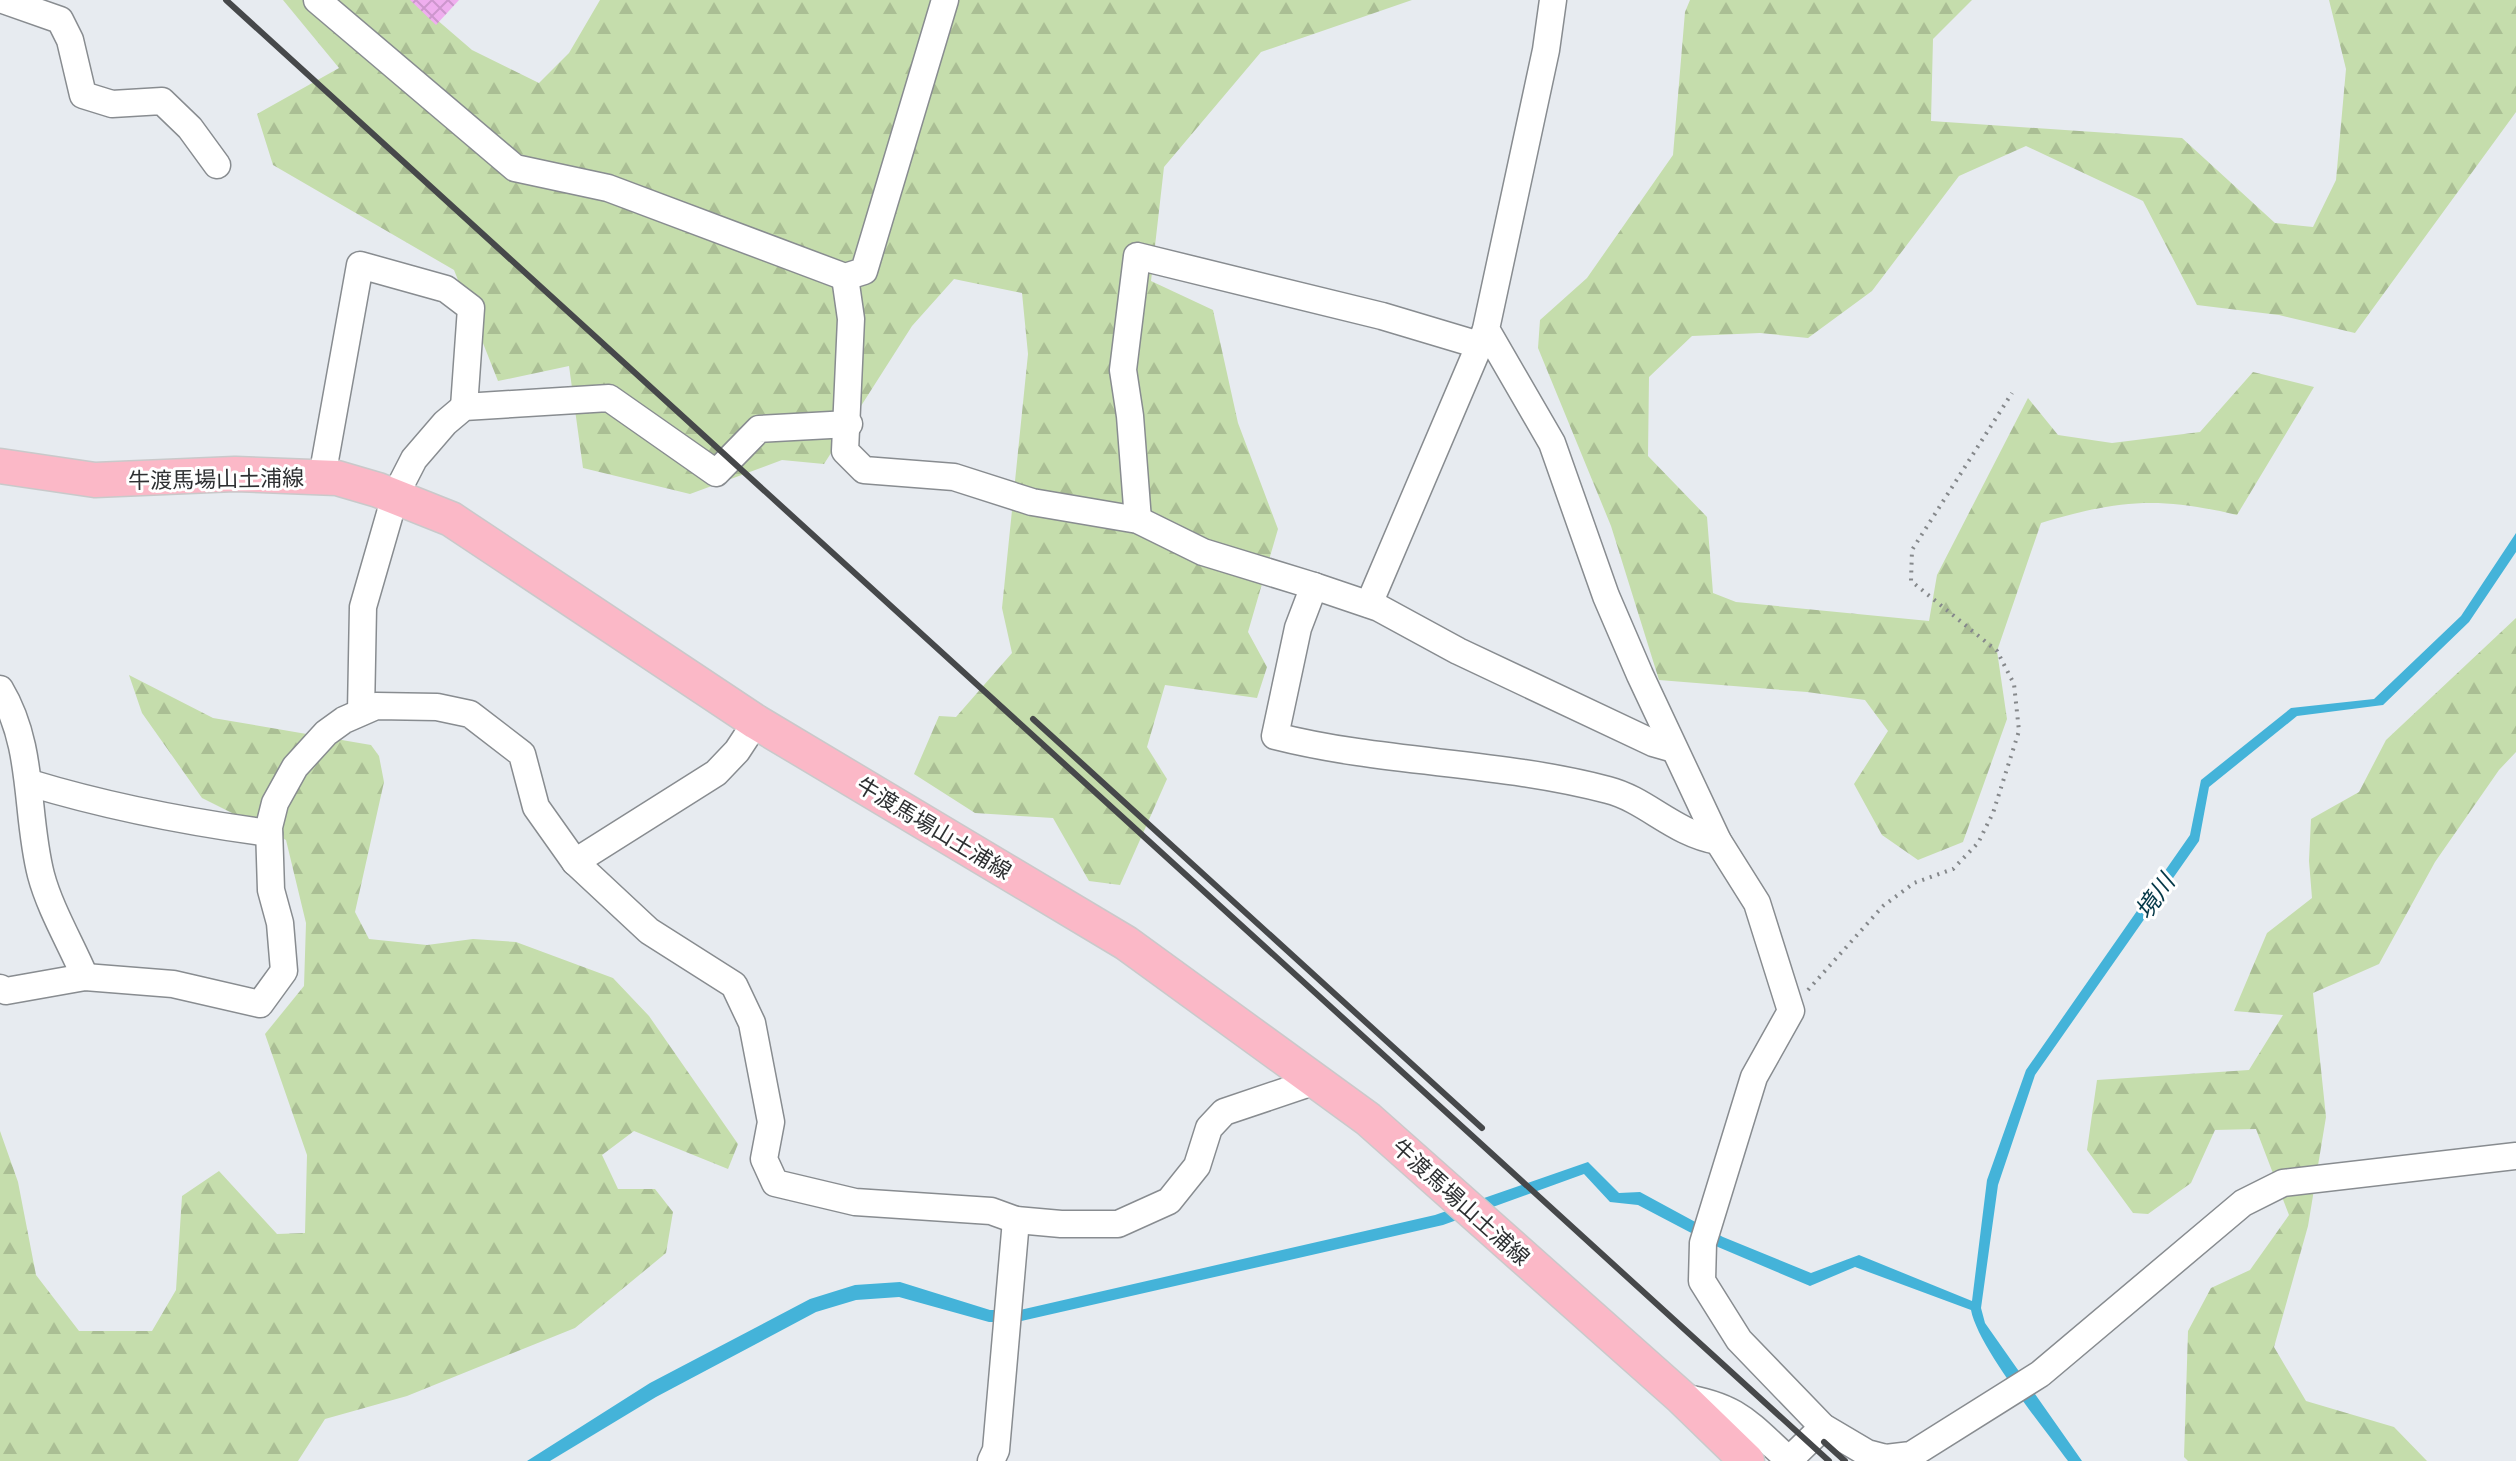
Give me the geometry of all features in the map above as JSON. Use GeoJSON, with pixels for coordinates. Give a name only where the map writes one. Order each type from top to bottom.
{"type":"FeatureCollection","features":[{"type":"Feature","properties":{"kind":"main road","name":"牛渡馬場山土浦線"},"geometry":{"type":"LineString","coordinates":[[0,466],[107,481],[235,474],[322,477],[395,496],[451,519],[756,722],[1126,943],[1316,1081],[1368,1119],[1681,1397],[1747,1461]]}},
{"type":"Feature","properties":{"kind":"street"},"geometry":{"type":"LineString","coordinates":[[3,0],[60,20],[70,40],[83,95],[112,104],[162,101],[190,128],[217,165]]}},
{"type":"Feature","properties":{"kind":"street"},"geometry":{"type":"LineString","coordinates":[[317,0],[500,159],[515,168],[608,188],[845,277],[864,271],[945,0]]}},
{"type":"Feature","properties":{"kind":"street"},"geometry":{"type":"LineString","coordinates":[[1369,604],[1483,337],[1546,50],[1553,0]]}},
{"type":"Feature","properties":{"kind":"street"},"geometry":{"type":"LineString","coordinates":[[1138,520],[1123,370],[1137,256],[1382,316],[1483,337],[1552,443],[1606,596],[1674,749],[1718,841],[1757,903],[1791,1011],[1754,1077],[1703,1243],[1702,1281],[1739,1340],[1823,1427],[1867,1453],[1886,1458],[1911,1455],[2040,1374],[2243,1203],[2283,1183],[2516,1156]]}},
{"type":"Feature","properties":{"kind":"street"},"geometry":{"type":"LineString","coordinates":[[322,477],[360,265],[446,289],[471,308],[464,407]]}},
{"type":"Feature","properties":{"kind":"street"},"geometry":{"type":"LineString","coordinates":[[845,277],[851,319],[849,424],[845,451],[864,470],[954,477],[1032,502],[1138,520],[1203,552],[1369,604],[1458,651],[1653,743],[1674,749]]}},
{"type":"Feature","properties":{"kind":"street"},"geometry":{"type":"LineString","coordinates":[[361,712],[363,607],[395,496],[414,459],[445,423],[464,407],[609,398],[716,473],[759,429],[849,424]]}},
{"type":"Feature","properties":{"kind":"street"},"geometry":{"type":"LineString","coordinates":[[1314,586],[1298,628],[1275,736],[1333,751],[1526,772],[1612,791],[1691,836],[1718,841]]}},
{"type":"Feature","properties":{"kind":"street"},"geometry":{"type":"LineString","coordinates":[[0,689],[12,709],[30,783],[41,873],[85,977]]}},
{"type":"Feature","properties":{"kind":"street"},"geometry":{"type":"LineString","coordinates":[[2,991],[85,977],[173,984],[260,1004],[284,971],[280,923],[271,890],[269,833],[275,803],[295,767],[326,733],[361,712],[376,706],[437,707],[470,714],[505,737],[522,754],[536,807],[575,862],[649,931],[734,985],[752,1023],[771,1122],[764,1159],[775,1183],[855,1202],[991,1211],[1016,1220],[1118,1224],[1169,1201],[1197,1166],[1209,1128],[1224,1112],[1316,1081]]}},
{"type":"Feature","properties":{"kind":"street"},"geometry":{"type":"LineString","coordinates":[[575,862],[716,773],[737,751],[756,722]]}},
{"type":"Feature","properties":{"kind":"street"},"geometry":{"type":"LineString","coordinates":[[30,783],[112,807],[188,823],[269,833]]}},
{"type":"Feature","properties":{"kind":"street"},"geometry":{"type":"LineString","coordinates":[[991,1461],[996,1450],[1016,1220]]}},
{"type":"Feature","properties":{"kind":"street"},"geometry":{"type":"LineString","coordinates":[[1681,1397],[1717,1403],[1739,1415],[1789,1461],[1823,1427]]}},
{"type":"Feature","properties":{"kind":"path"},"geometry":{"type":"LineString","coordinates":[[1791,1011],[1883,906],[1914,883],[1953,869],[1978,843],[1993,813],[2019,731],[2014,684],[1997,651],[1911,581],[1912,550],[2012,393]]}},
{"type":"Feature","properties":{"kind":"green space"},"geometry":{"type":"Polygon","coordinates":[[[283,0],[414,0],[472,50],[539,83],[569,53],[600,0],[1412,0],[1261,52],[1164,167],[1151,281],[1213,310],[1238,423],[1278,529],[1248,632],[1267,667],[1257,698],[1165,685],[1147,747],[1167,779],[1120,885],[1089,881],[1053,818],[975,813],[914,774],[939,716],[956,717],[1012,653],[1002,608],[1028,354],[1022,293],[954,279],[912,326],[824,464],[782,460],[690,494],[583,468],[569,366],[498,381],[454,270],[273,165],[257,114],[339,68],[283,0]]]}},
{"type":"Feature","properties":{"kind":"green space"},"geometry":{"type":"Polygon","coordinates":[[[1690,0],[1972,0],[1933,39],[1931,121],[2182,138],[2275,223],[2313,227],[2336,180],[2346,69],[2329,0],[2516,0],[2516,112],[2355,333],[2279,315],[2197,305],[2143,201],[2026,146],[1959,176],[1872,291],[1808,338],[1760,333],[1692,336],[1649,377],[1648,456],[1707,517],[1713,593],[1736,602],[1929,621],[1937,575],[2028,398],[2058,435],[2112,443],[2200,432],[2253,372],[2314,387],[2237,515],[2184,505],[2138,503],[2093,509],[2041,523],[1997,651],[2007,719],[1963,842],[1918,860],[1882,835],[1854,784],[1888,731],[1865,700],[1659,680],[1611,526],[1538,348],[1540,320],[1587,278],[1673,155],[1685,12],[1690,0]]]}},
{"type":"Feature","properties":{"kind":"green space"},"geometry":{"type":"Polygon","coordinates":[[[2516,618],[2516,752],[2499,770],[2435,862],[2379,964],[2313,993],[2326,1117],[2308,1226],[2274,1347],[2306,1401],[2394,1427],[2427,1461],[2188,1461],[2184,1457],[2188,1331],[2211,1288],[2250,1270],[2289,1215],[2256,1129],[2215,1130],[2191,1183],[2148,1214],[2133,1213],[2087,1150],[2097,1080],[2249,1070],[2283,1015],[2234,1011],[2267,933],[2312,898],[2309,861],[2311,819],[2359,792],[2386,740],[2516,618]]]}},
{"type":"Feature","properties":{"kind":"green space"},"geometry":{"type":"Polygon","coordinates":[[[129,675],[213,718],[371,745],[379,756],[384,782],[355,912],[369,939],[427,945],[473,939],[516,942],[613,978],[649,1016],[738,1144],[728,1169],[634,1131],[602,1155],[618,1189],[655,1189],[673,1212],[666,1253],[575,1328],[407,1396],[325,1419],[298,1461],[0,1461],[0,1131],[18,1182],[36,1275],[79,1331],[152,1331],[176,1290],[182,1196],[219,1171],[277,1234],[305,1233],[307,1155],[265,1034],[304,986],[306,923],[286,840],[202,798],[142,713],[129,675]]]}},
{"type":"Feature","properties":{"kind":"water","name":"境川"},"geometry":{"type":"Polygon","coordinates":[[[2516,533],[2516,552],[2469,622],[2383,705],[2297,716],[2209,787],[2199,841],[2035,1075],[1998,1185],[1981,1308],[1985,1323],[2082,1461],[2068,1461],[2028,1408],[1998,1365],[1976,1326],[1971,1310],[1855,1267],[1810,1286],[1718,1247],[1638,1205],[1610,1202],[1584,1174],[1443,1225],[1017,1322],[989,1322],[899,1297],[856,1300],[816,1312],[656,1397],[550,1461],[527,1461],[650,1383],[810,1299],[855,1285],[900,1282],[990,1310],[1020,1310],[1435,1215],[1588,1162],[1619,1193],[1640,1192],[1723,1237],[1811,1273],[1859,1255],[1972,1301],[1987,1180],[2026,1070],[2190,835],[2201,780],[2291,708],[2374,699],[2461,616],[2516,533]]]}},
{"type":"Feature","properties":{"kind":"building"},"geometry":{"type":"Polygon","coordinates":[[[410,0],[459,0],[436,25],[410,0]]]}},
{"type":"Feature","properties":{"kind":"railway"},"geometry":{"type":"LineString","coordinates":[[226,0],[1829,1461]]}},
{"type":"Feature","properties":{"kind":"railway"},"geometry":{"type":"LineString","coordinates":[[1033,719],[1482,1128]]}},
{"type":"Feature","properties":{"kind":"railway"},"geometry":{"type":"LineString","coordinates":[[1824,1442],[1845,1461]]}}]}
